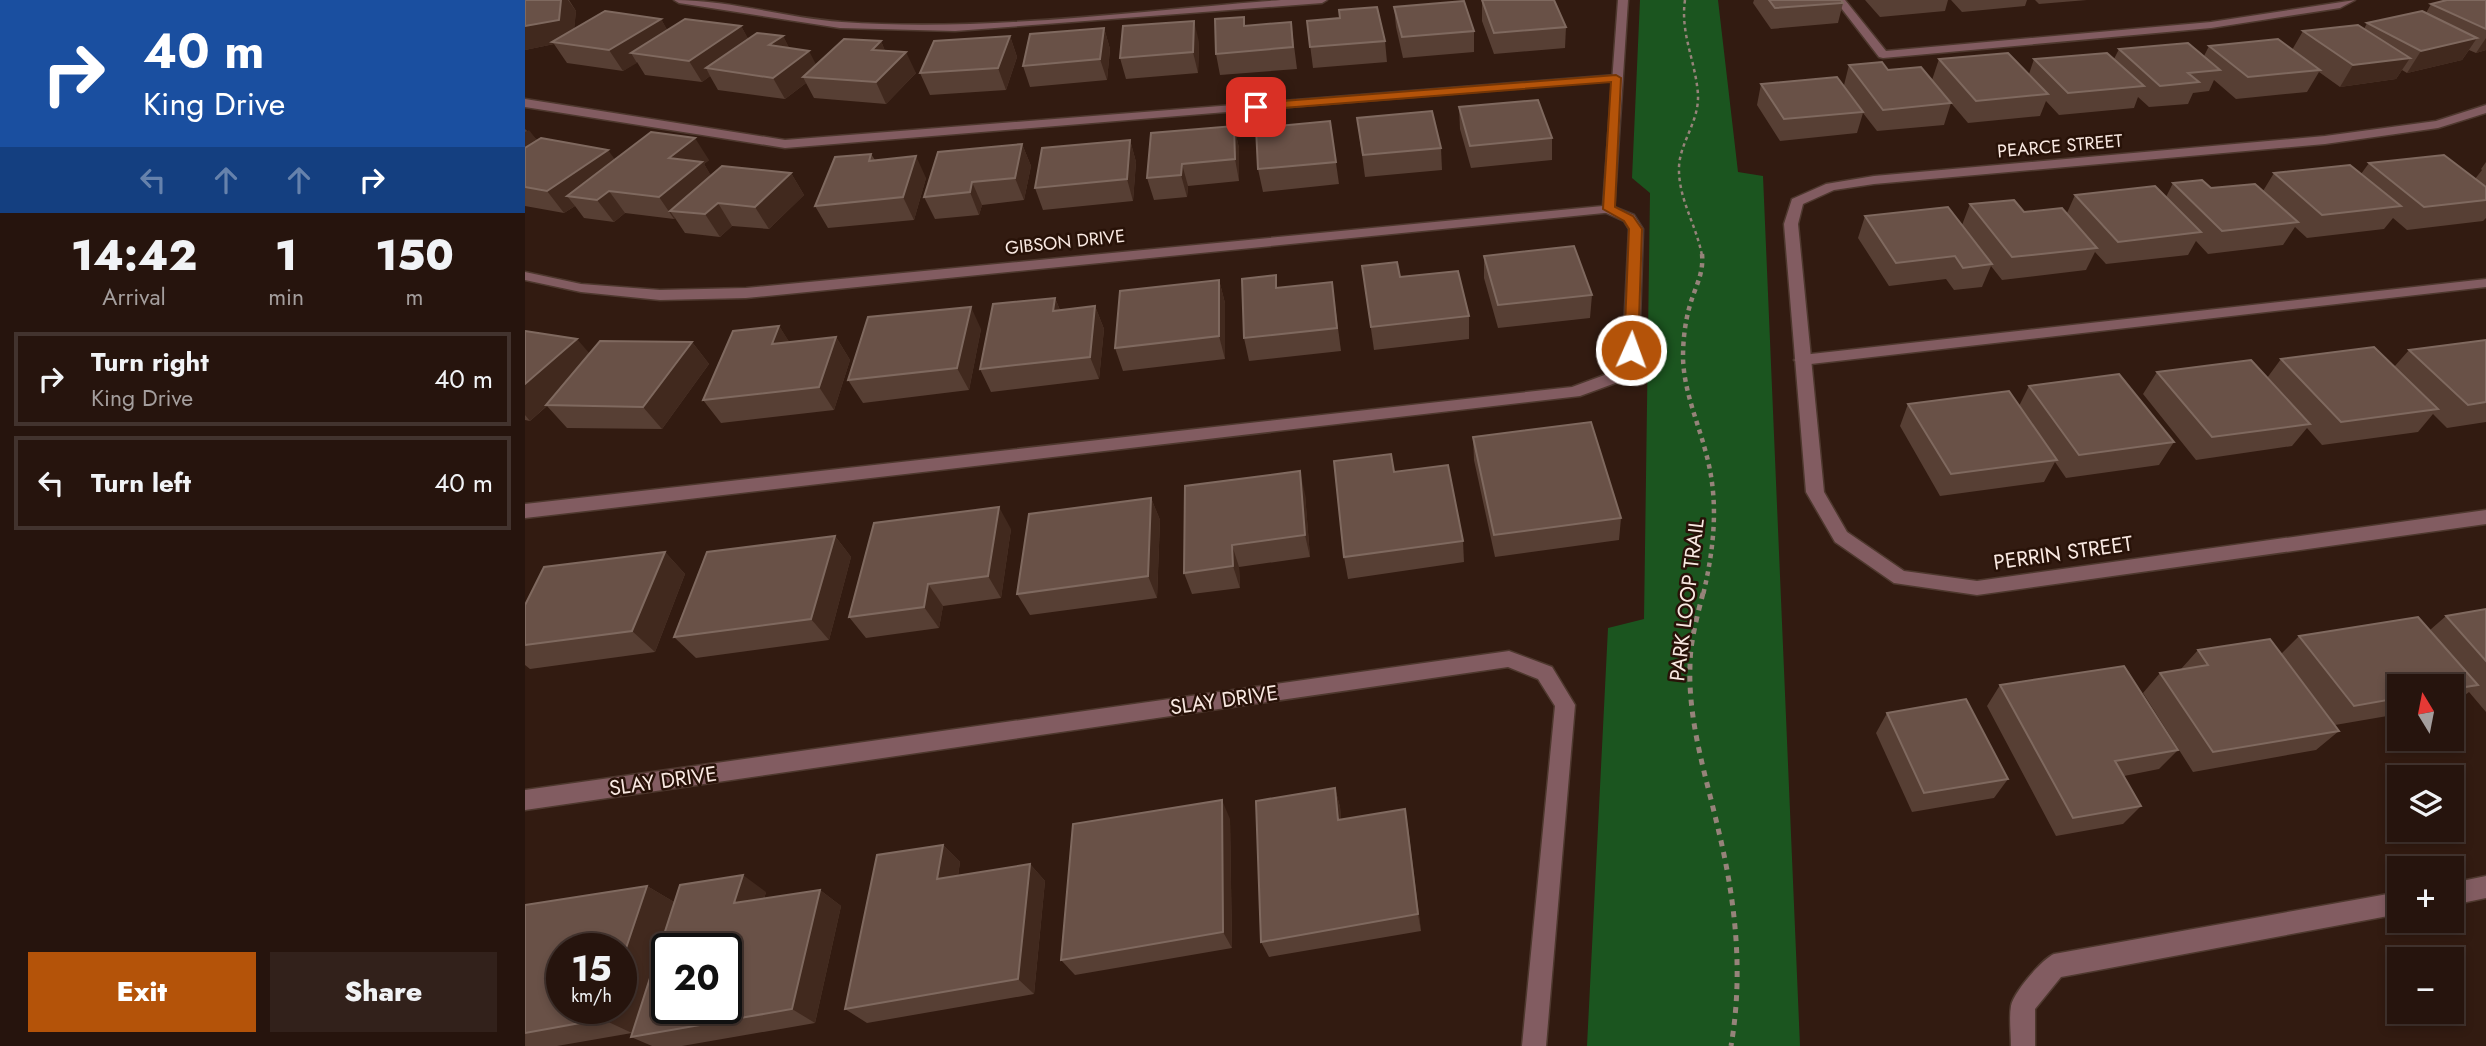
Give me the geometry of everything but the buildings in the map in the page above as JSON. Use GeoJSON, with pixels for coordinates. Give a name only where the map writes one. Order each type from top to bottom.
{"type":"FeatureCollection","features":[{"type":"Feature","properties":{"kind":"street"},"geometry":{"type":"LineString","coordinates":[[679,0],[839,24],[955,28],[1322,0]]}},
{"type":"Feature","properties":{"kind":"street"},"geometry":{"type":"LineString","coordinates":[[525,511],[1574,392],[1616,377],[1631,350],[1636,229],[1629,218],[1609,209],[1623,0]]}},
{"type":"Feature","properties":{"kind":"street"},"geometry":{"type":"LineString","coordinates":[[1840,0],[1883,55],[2211,25],[2340,5],[2350,0]]}},
{"type":"Feature","properties":{"kind":"street"},"geometry":{"type":"LineString","coordinates":[[525,103],[785,144],[1616,78]]}},
{"type":"Feature","properties":{"kind":"street","name":"PEARCE STREET"},"geometry":{"type":"LineString","coordinates":[[1802,360],[1791,224],[1797,202],[1831,187],[1874,180],[2325,140],[2438,124],[2486,109]]}},
{"type":"Feature","properties":{"kind":"street","name":"GIBSON DRIVE"},"geometry":{"type":"LineString","coordinates":[[525,276],[581,288],[660,295],[746,293],[1609,209]]}},
{"type":"Feature","properties":{"kind":"street"},"geometry":{"type":"LineString","coordinates":[[1802,360],[2486,283]]}},
{"type":"Feature","properties":{"kind":"street","name":"PERRIN STREET"},"geometry":{"type":"LineString","coordinates":[[1802,360],[1815,492],[1841,537],[1900,578],[1977,588],[2486,517]]}},
{"type":"Feature","properties":{"kind":"street","name":"SLAY DRIVE"},"geometry":{"type":"LineString","coordinates":[[525,800],[1509,659],[1545,673],[1565,705],[1534,1046]]}},
{"type":"Feature","properties":{"kind":"street"},"geometry":{"type":"LineString","coordinates":[[2464,892],[2486,887]]}},
{"type":"Feature","properties":{"kind":"street"},"geometry":{"type":"LineString","coordinates":[[2023,1046],[2023,1005],[2054,966],[2387,905]]}},
{"type":"Feature","properties":{"kind":"path","name":"PARK LOOP TRAIL"},"geometry":{"type":"LineString","coordinates":[[1685,0],[1685,38],[1694,66],[1699,107],[1688,132],[1679,167],[1684,201],[1700,246],[1703,268],[1690,306],[1682,345],[1685,384],[1703,442],[1714,498],[1711,557],[1695,625],[1689,678],[1698,747],[1735,910],[1737,1018],[1731,1046]]}},
{"type":"Feature","properties":{"kind":"green space"},"geometry":{"type":"Polygon","coordinates":[[[1640,0],[1718,0],[1738,172],[1763,176],[1800,1046],[1587,1046],[1608,628],[1644,619],[1650,193],[1632,178],[1640,0]]]}},
{"type":"Feature","properties":{"kind":"route"},"geometry":{"type":"LineString","coordinates":[[1256,107],[1616,78],[1609,209],[1629,218],[1636,229],[1631,350]]}}]}
